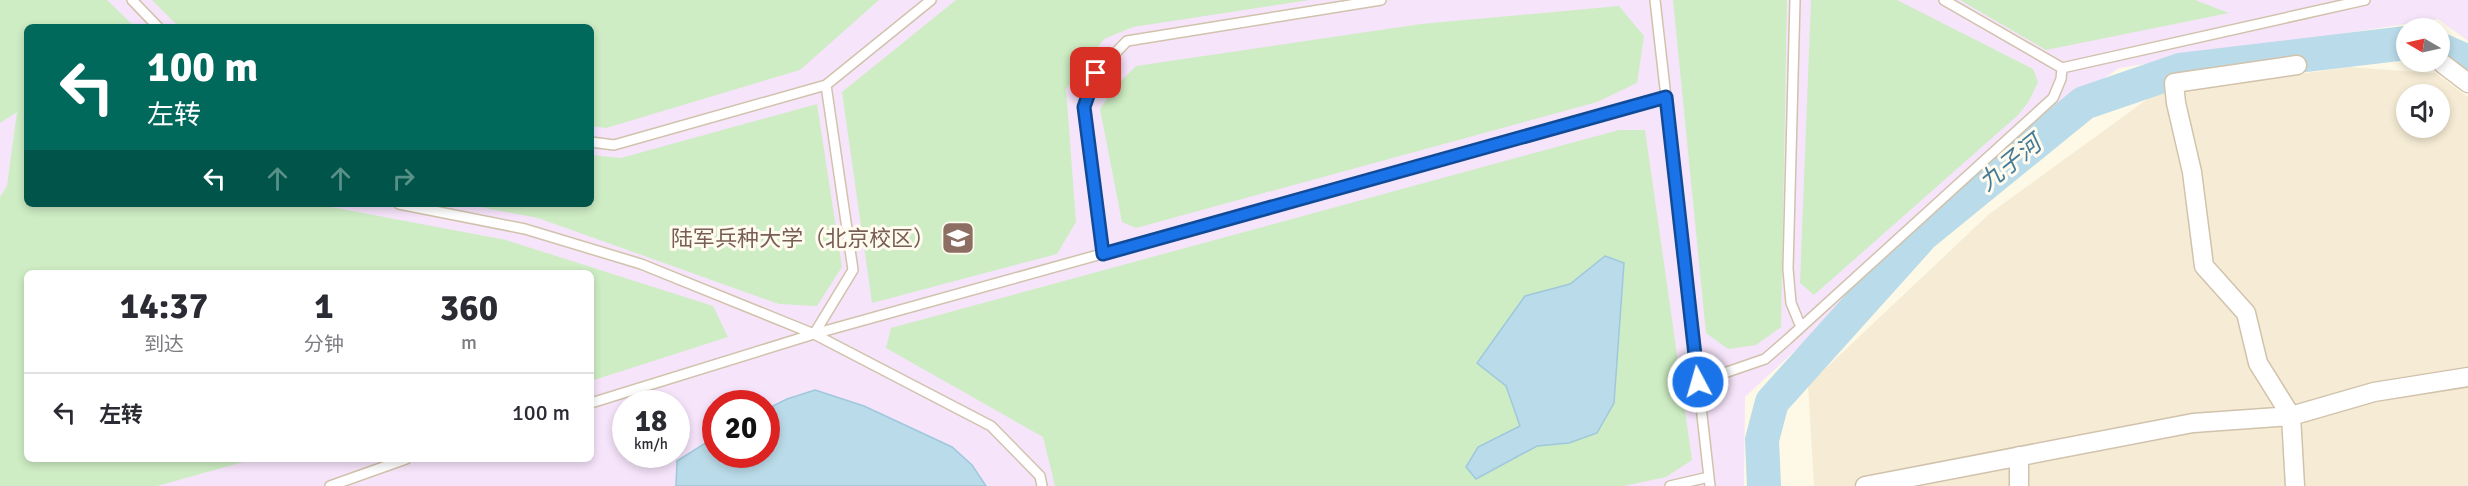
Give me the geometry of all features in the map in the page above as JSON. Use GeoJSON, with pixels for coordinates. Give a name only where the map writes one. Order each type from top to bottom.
{"type":"FeatureCollection","features":[{"type":"Feature","properties":{"kind":"street"},"geometry":{"type":"LineString","coordinates":[[2295,486],[2291,416],[2258,363],[2246,313],[2204,266],[2192,172],[2176,103],[2174,82],[2297,65]]}},
{"type":"Feature","properties":{"kind":"street"},"geometry":{"type":"LineString","coordinates":[[2450,69],[2468,83]]}},
{"type":"Feature","properties":{"kind":"street"},"geometry":{"type":"LineString","coordinates":[[1865,486],[2193,423],[2291,416],[2374,392],[2468,377]]}},
{"type":"Feature","properties":{"kind":"street"},"geometry":{"type":"LineString","coordinates":[[2019,456],[2019,486]]}},
{"type":"Feature","properties":{"kind":"lane"},"geometry":{"type":"LineString","coordinates":[[132,0],[155,24]]}},
{"type":"Feature","properties":{"kind":"lane"},"geometry":{"type":"LineString","coordinates":[[594,142],[614,145],[826,85],[931,0]]}},
{"type":"Feature","properties":{"kind":"lane"},"geometry":{"type":"LineString","coordinates":[[1103,254],[1084,107],[1096,73],[1127,41],[1381,0]]}},
{"type":"Feature","properties":{"kind":"lane"},"geometry":{"type":"LineString","coordinates":[[1655,0],[1710,482],[1670,486]]}},
{"type":"Feature","properties":{"kind":"lane"},"geometry":{"type":"LineString","coordinates":[[1795,0],[1788,269],[1791,303],[1801,327]]}},
{"type":"Feature","properties":{"kind":"lane"},"geometry":{"type":"LineString","coordinates":[[1944,0],[2062,68],[2366,0]]}},
{"type":"Feature","properties":{"kind":"lane"},"geometry":{"type":"LineString","coordinates":[[1698,382],[1765,359],[2053,98],[2061,79],[2062,68]]}},
{"type":"Feature","properties":{"kind":"lane"},"geometry":{"type":"LineString","coordinates":[[814,334],[853,270],[826,85]]}},
{"type":"Feature","properties":{"kind":"lane"},"geometry":{"type":"LineString","coordinates":[[594,402],[814,334],[1666,97]]}},
{"type":"Feature","properties":{"kind":"lane"},"geometry":{"type":"LineString","coordinates":[[414,207],[525,229],[641,264],[814,334],[990,426],[1040,476],[1042,486]]}},
{"type":"Feature","properties":{"kind":"lane"},"geometry":{"type":"LineString","coordinates":[[330,486],[398,462]]}},
{"type":"Feature","properties":{"kind":"shaded area","name":"陆军兵种大学（北京校区）"},"geometry":{"type":"Polygon","coordinates":[[[0,0],[2468,0],[2468,41],[2450,28],[2450,18],[2396,18],[2396,25],[2119,68],[2045,119],[1745,397],[1744,486],[0,486],[0,0]]]}},
{"type":"Feature","properties":{"kind":"shaded area"},"geometry":{"type":"Polygon","coordinates":[[[2349,67],[2435,73],[2468,97],[2468,486],[1814,486],[1808,385],[1989,214],[2153,95],[2349,67]]]}},
{"type":"Feature","properties":{"kind":"green space"},"geometry":{"type":"Polygon","coordinates":[[[0,0],[107,0],[132,24],[24,24],[24,207],[331,207],[506,240],[713,306],[728,337],[594,380],[594,270],[24,270],[24,462],[243,462],[157,486],[0,486],[0,197],[7,186],[17,112],[0,123],[0,0]]]}},
{"type":"Feature","properties":{"kind":"green space"},"geometry":{"type":"Polygon","coordinates":[[[152,0],[879,0],[800,70],[606,128],[594,126],[594,24],[176,24],[152,0]]]}},
{"type":"Feature","properties":{"kind":"green space"},"geometry":{"type":"Polygon","coordinates":[[[956,0],[1309,0],[1133,27],[1104,39],[1066,89],[1076,222],[1057,254],[872,303],[842,92],[956,0]]]}},
{"type":"Feature","properties":{"kind":"green space"},"geometry":{"type":"Polygon","coordinates":[[[1673,0],[1787,0],[1781,327],[1756,345],[1728,349],[1706,333],[1673,0]]]}},
{"type":"Feature","properties":{"kind":"green space"},"geometry":{"type":"Polygon","coordinates":[[[1811,0],[1897,0],[2033,69],[2038,82],[2029,101],[2018,115],[1814,295],[1800,283],[1811,0]]]}},
{"type":"Feature","properties":{"kind":"green space"},"geometry":{"type":"Polygon","coordinates":[[[1960,0],[2195,0],[2229,13],[2046,50],[1960,0]]]}},
{"type":"Feature","properties":{"kind":"green space"},"geometry":{"type":"Polygon","coordinates":[[[1619,6],[1644,36],[1637,83],[1597,102],[1136,228],[1122,222],[1100,109],[1113,89],[1136,66],[1421,24],[1619,6]]]}},
{"type":"Feature","properties":{"kind":"green space"},"geometry":{"type":"Polygon","coordinates":[[[817,104],[842,267],[817,306],[779,304],[538,218],[481,207],[594,207],[594,155],[621,158],[817,104]]]}},
{"type":"Feature","properties":{"kind":"green space"},"geometry":{"type":"Polygon","coordinates":[[[1619,130],[1645,130],[1692,460],[1666,477],[1624,486],[1055,486],[1043,437],[886,348],[891,328],[1619,130]]]}},
{"type":"Feature","properties":{"kind":"water"},"geometry":{"type":"Polygon","coordinates":[[[1605,256],[1624,263],[1614,403],[1597,433],[1569,443],[1537,446],[1476,479],[1466,467],[1478,447],[1520,426],[1506,386],[1477,363],[1525,296],[1570,284],[1605,256]]]}},
{"type":"Feature","properties":{"kind":"water"},"geometry":{"type":"Polygon","coordinates":[[[815,390],[864,406],[952,447],[972,465],[986,486],[676,486],[677,468],[690,468],[690,453],[702,445],[702,468],[780,468],[780,402],[815,390]]]}},
{"type":"Feature","properties":{"kind":"waterway","name":"九子河"},"geometry":{"type":"LineString","coordinates":[[1764,486],[1762,440],[1772,402],[1923,234],[2084,103],[2180,70],[2396,44]]}},
{"type":"Feature","properties":{"kind":"waterway","name":"九子河"},"geometry":{"type":"LineString","coordinates":[[2450,54],[2468,62]]}},
{"type":"Feature","properties":{"kind":"place","name":"陆军兵种大学（北京校区）"},"geometry":{"type":"Point","coordinates":[958,238]}},
{"type":"Feature","properties":{"kind":"route"},"geometry":{"type":"LineString","coordinates":[[1096,73],[1084,107],[1103,254],[1666,97],[1698,382]]}}]}
